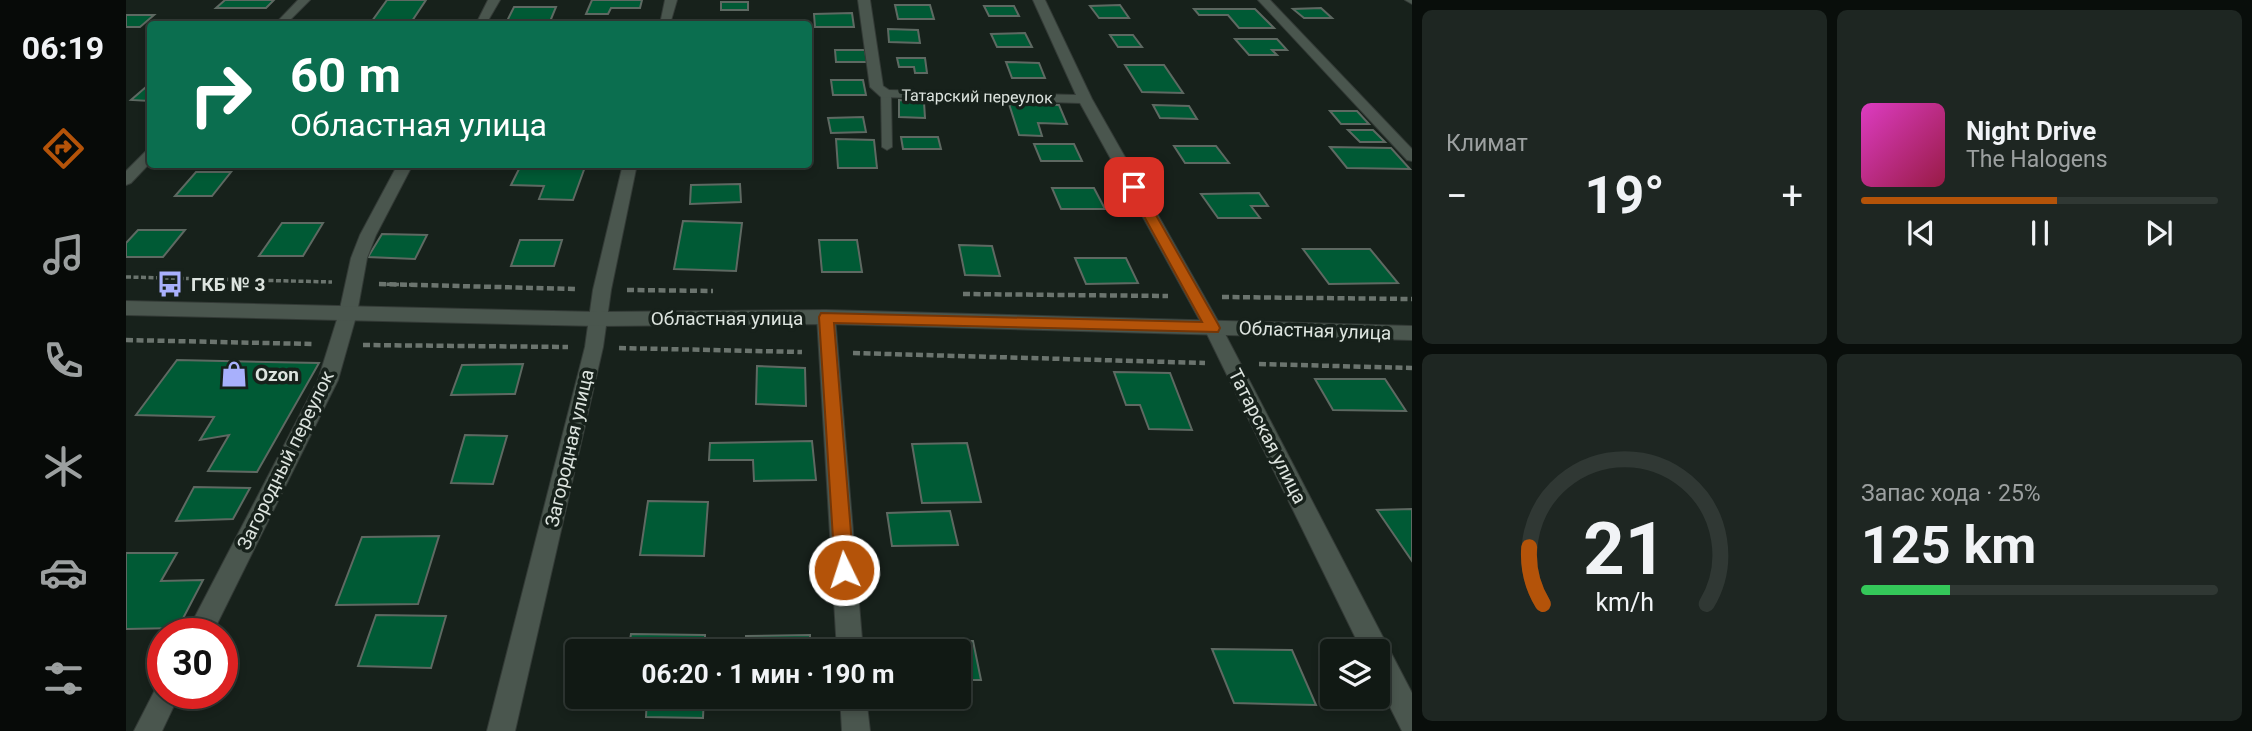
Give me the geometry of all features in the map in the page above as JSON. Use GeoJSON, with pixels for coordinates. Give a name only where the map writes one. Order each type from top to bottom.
{"type":"FeatureCollection","features":[{"type":"Feature","properties":{"kind":"street"},"geometry":{"type":"LineString","coordinates":[[282,21],[304,0]]}},
{"type":"Feature","properties":{"kind":"street"},"geometry":{"type":"LineString","coordinates":[[483,21],[494,0]]}},
{"type":"Feature","properties":{"kind":"street"},"geometry":{"type":"LineString","coordinates":[[666,21],[671,0]]}},
{"type":"Feature","properties":{"kind":"street","name":"Татарский переулок"},"geometry":{"type":"LineString","coordinates":[[864,0],[877,87],[886,94],[1085,99]]}},
{"type":"Feature","properties":{"kind":"street","name":"Татарская улица"},"geometry":{"type":"LineString","coordinates":[[1039,0],[1085,99],[1213,328],[1370,639]]}},
{"type":"Feature","properties":{"kind":"street"},"geometry":{"type":"LineString","coordinates":[[1264,0],[1412,157]]}},
{"type":"Feature","properties":{"kind":"street"},"geometry":{"type":"LineString","coordinates":[[126,180],[147,158]]}},
{"type":"Feature","properties":{"kind":"street","name":"Загородный переулок"},"geometry":{"type":"LineString","coordinates":[[206,618],[328,380],[348,313],[359,258],[368,235],[404,168]]}},
{"type":"Feature","properties":{"kind":"street","name":"Загородная улица"},"geometry":{"type":"LineString","coordinates":[[502,731],[594,347],[602,290],[629,168]]}},
{"type":"Feature","properties":{"kind":"street","name":"Областная улица"},"geometry":{"type":"LineString","coordinates":[[126,308],[598,318],[826,317],[1412,333]]}},
{"type":"Feature","properties":{"kind":"street"},"geometry":{"type":"LineString","coordinates":[[826,317],[849,639]]}},
{"type":"Feature","properties":{"kind":"street","name":"Татарская улица"},"geometry":{"type":"LineString","coordinates":[[1390,678],[1412,721]]}},
{"type":"Feature","properties":{"kind":"street"},"geometry":{"type":"LineString","coordinates":[[148,731],[159,709]]}},
{"type":"Feature","properties":{"kind":"street"},"geometry":{"type":"LineString","coordinates":[[854,709],[856,731]]}},
{"type":"Feature","properties":{"kind":"lane"},"geometry":{"type":"LineString","coordinates":[[886,94],[887,148]]}},
{"type":"Feature","properties":{"kind":"path"},"geometry":{"type":"LineString","coordinates":[[602,290],[726,292]]}},
{"type":"Feature","properties":{"kind":"path"},"geometry":{"type":"LineString","coordinates":[[961,294],[1412,299]]}},
{"type":"Feature","properties":{"kind":"path"},"geometry":{"type":"LineString","coordinates":[[126,340],[594,347],[1412,368]]}},
{"type":"Feature","properties":{"kind":"building"},"geometry":{"type":"Polygon","coordinates":[[[225,0],[274,0],[266,8],[216,8],[225,0]]]}},
{"type":"Feature","properties":{"kind":"building"},"geometry":{"type":"Polygon","coordinates":[[[387,0],[426,0],[412,21],[372,21],[387,0]]]}},
{"type":"Feature","properties":{"kind":"building"},"geometry":{"type":"Polygon","coordinates":[[[592,0],[642,0],[640,8],[611,8],[608,14],[586,14],[592,0]]]}},
{"type":"Feature","properties":{"kind":"building"},"geometry":{"type":"Polygon","coordinates":[[[721,2],[748,2],[748,10],[721,10],[721,2]]]}},
{"type":"Feature","properties":{"kind":"building"},"geometry":{"type":"Polygon","coordinates":[[[895,5],[930,5],[934,19],[898,19],[895,5]]]}},
{"type":"Feature","properties":{"kind":"building"},"geometry":{"type":"Polygon","coordinates":[[[1120,5],[1129,18],[1099,18],[1090,6],[1120,5]]]}},
{"type":"Feature","properties":{"kind":"building"},"geometry":{"type":"Polygon","coordinates":[[[984,6],[1014,6],[1019,16],[989,16],[984,6]]]}},
{"type":"Feature","properties":{"kind":"building"},"geometry":{"type":"Polygon","coordinates":[[[514,7],[556,7],[550,21],[507,21],[514,7]]]}},
{"type":"Feature","properties":{"kind":"building"},"geometry":{"type":"Polygon","coordinates":[[[1321,8],[1332,18],[1304,18],[1293,9],[1321,8]]]}},
{"type":"Feature","properties":{"kind":"building"},"geometry":{"type":"Polygon","coordinates":[[[1194,9],[1255,9],[1274,28],[1239,28],[1228,15],[1199,15],[1194,9]]]}},
{"type":"Feature","properties":{"kind":"building"},"geometry":{"type":"Polygon","coordinates":[[[852,13],[854,27],[815,27],[814,14],[852,13]]]}},
{"type":"Feature","properties":{"kind":"building"},"geometry":{"type":"Polygon","coordinates":[[[126,15],[154,15],[140,27],[126,27],[126,15]]]}},
{"type":"Feature","properties":{"kind":"building"},"geometry":{"type":"Polygon","coordinates":[[[888,29],[918,30],[920,43],[889,42],[888,29]]]}},
{"type":"Feature","properties":{"kind":"building"},"geometry":{"type":"Polygon","coordinates":[[[1025,33],[1032,47],[997,47],[991,34],[1025,33]]]}},
{"type":"Feature","properties":{"kind":"building"},"geometry":{"type":"Polygon","coordinates":[[[1110,35],[1133,35],[1142,47],[1118,47],[1110,35]]]}},
{"type":"Feature","properties":{"kind":"building"},"geometry":{"type":"Polygon","coordinates":[[[1235,39],[1277,39],[1287,50],[1272,50],[1277,55],[1249,55],[1235,39]]]}},
{"type":"Feature","properties":{"kind":"building"},"geometry":{"type":"Polygon","coordinates":[[[835,50],[865,50],[867,62],[836,62],[835,50]]]}},
{"type":"Feature","properties":{"kind":"building"},"geometry":{"type":"Polygon","coordinates":[[[897,58],[925,58],[927,73],[915,73],[914,67],[899,67],[897,58]]]}},
{"type":"Feature","properties":{"kind":"building"},"geometry":{"type":"Polygon","coordinates":[[[1006,62],[1039,63],[1045,78],[1012,78],[1006,62]]]}},
{"type":"Feature","properties":{"kind":"building"},"geometry":{"type":"Polygon","coordinates":[[[1125,65],[1164,65],[1183,93],[1142,92],[1125,65]]]}},
{"type":"Feature","properties":{"kind":"building"},"geometry":{"type":"Polygon","coordinates":[[[831,80],[863,80],[866,95],[833,95],[831,80]]]}},
{"type":"Feature","properties":{"kind":"building"},"geometry":{"type":"Polygon","coordinates":[[[146,87],[147,87],[147,101],[131,100],[146,87]]]}},
{"type":"Feature","properties":{"kind":"building"},"geometry":{"type":"Polygon","coordinates":[[[899,100],[924,102],[925,118],[899,117],[899,100]]]}},
{"type":"Feature","properties":{"kind":"building"},"geometry":{"type":"Polygon","coordinates":[[[1009,104],[1059,105],[1067,124],[1038,123],[1042,136],[1019,135],[1009,104]]]}},
{"type":"Feature","properties":{"kind":"building"},"geometry":{"type":"Polygon","coordinates":[[[1153,105],[1189,106],[1197,119],[1160,118],[1153,105]]]}},
{"type":"Feature","properties":{"kind":"building"},"geometry":{"type":"Polygon","coordinates":[[[1330,111],[1357,111],[1369,124],[1341,124],[1330,111]]]}},
{"type":"Feature","properties":{"kind":"building"},"geometry":{"type":"Polygon","coordinates":[[[863,117],[866,132],[831,133],[828,118],[863,117]]]}},
{"type":"Feature","properties":{"kind":"building"},"geometry":{"type":"Polygon","coordinates":[[[1348,130],[1373,130],[1385,142],[1360,142],[1348,130]]]}},
{"type":"Feature","properties":{"kind":"building"},"geometry":{"type":"Polygon","coordinates":[[[901,137],[938,137],[941,149],[903,149],[901,137]]]}},
{"type":"Feature","properties":{"kind":"building"},"geometry":{"type":"Polygon","coordinates":[[[836,139],[874,140],[877,168],[838,168],[836,139]]]}},
{"type":"Feature","properties":{"kind":"building"},"geometry":{"type":"Polygon","coordinates":[[[1034,144],[1074,144],[1082,161],[1041,161],[1034,144]]]}},
{"type":"Feature","properties":{"kind":"building"},"geometry":{"type":"Polygon","coordinates":[[[1174,146],[1216,146],[1229,163],[1185,163],[1174,146]]]}},
{"type":"Feature","properties":{"kind":"building"},"geometry":{"type":"Polygon","coordinates":[[[1330,147],[1391,148],[1410,169],[1347,168],[1330,147]]]}},
{"type":"Feature","properties":{"kind":"building"},"geometry":{"type":"Polygon","coordinates":[[[520,168],[585,168],[573,200],[539,199],[544,186],[511,185],[520,168]]]}},
{"type":"Feature","properties":{"kind":"building"},"geometry":{"type":"Polygon","coordinates":[[[196,172],[231,172],[212,196],[175,196],[196,172]]]}},
{"type":"Feature","properties":{"kind":"building"},"geometry":{"type":"Polygon","coordinates":[[[740,184],[741,202],[690,204],[691,185],[740,184]]]}},
{"type":"Feature","properties":{"kind":"building"},"geometry":{"type":"Polygon","coordinates":[[[1052,188],[1094,188],[1105,209],[1061,209],[1052,188]]]}},
{"type":"Feature","properties":{"kind":"building"},"geometry":{"type":"Polygon","coordinates":[[[1259,193],[1268,206],[1251,206],[1260,218],[1218,218],[1201,194],[1259,193]]]}},
{"type":"Feature","properties":{"kind":"building"},"geometry":{"type":"Polygon","coordinates":[[[683,221],[742,223],[736,271],[674,269],[683,221]]]}},
{"type":"Feature","properties":{"kind":"building"},"geometry":{"type":"Polygon","coordinates":[[[282,223],[323,223],[303,256],[259,256],[282,223]]]}},
{"type":"Feature","properties":{"kind":"building"},"geometry":{"type":"Polygon","coordinates":[[[138,230],[185,230],[163,257],[126,257],[126,243],[138,230]]]}},
{"type":"Feature","properties":{"kind":"building"},"geometry":{"type":"Polygon","coordinates":[[[382,234],[427,235],[415,259],[368,257],[382,234]]]}},
{"type":"Feature","properties":{"kind":"building"},"geometry":{"type":"Polygon","coordinates":[[[520,240],[562,240],[554,266],[511,266],[520,240]]]}},
{"type":"Feature","properties":{"kind":"building"},"geometry":{"type":"Polygon","coordinates":[[[819,240],[857,240],[862,272],[822,272],[819,240]]]}},
{"type":"Feature","properties":{"kind":"building"},"geometry":{"type":"Polygon","coordinates":[[[959,245],[992,246],[1000,276],[965,275],[959,245]]]}},
{"type":"Feature","properties":{"kind":"building"},"geometry":{"type":"Polygon","coordinates":[[[1303,249],[1370,249],[1398,283],[1329,284],[1303,249]]]}},
{"type":"Feature","properties":{"kind":"building"},"geometry":{"type":"Polygon","coordinates":[[[1075,258],[1126,258],[1138,283],[1086,284],[1075,258]]]}},
{"type":"Feature","properties":{"kind":"building"},"geometry":{"type":"Polygon","coordinates":[[[177,360],[319,363],[257,472],[208,471],[229,435],[200,440],[214,417],[136,415],[177,360]]]}},
{"type":"Feature","properties":{"kind":"building"},"geometry":{"type":"Polygon","coordinates":[[[523,364],[515,394],[451,395],[462,365],[523,364]]]}},
{"type":"Feature","properties":{"kind":"building"},"geometry":{"type":"Polygon","coordinates":[[[757,366],[805,368],[806,406],[756,404],[757,366]]]}},
{"type":"Feature","properties":{"kind":"building"},"geometry":{"type":"Polygon","coordinates":[[[1114,372],[1170,373],[1192,430],[1149,429],[1140,405],[1126,405],[1114,372]]]}},
{"type":"Feature","properties":{"kind":"building"},"geometry":{"type":"Polygon","coordinates":[[[1315,379],[1385,379],[1406,411],[1333,410],[1315,379]]]}},
{"type":"Feature","properties":{"kind":"building"},"geometry":{"type":"Polygon","coordinates":[[[465,435],[507,436],[493,484],[451,483],[465,435]]]}},
{"type":"Feature","properties":{"kind":"building"},"geometry":{"type":"Polygon","coordinates":[[[812,441],[816,480],[754,481],[753,460],[709,460],[710,443],[812,441]]]}},
{"type":"Feature","properties":{"kind":"building"},"geometry":{"type":"Polygon","coordinates":[[[967,443],[981,502],[922,503],[912,444],[967,443]]]}},
{"type":"Feature","properties":{"kind":"building"},"geometry":{"type":"Polygon","coordinates":[[[194,487],[250,488],[233,519],[176,521],[194,487]]]}},
{"type":"Feature","properties":{"kind":"building"},"geometry":{"type":"Polygon","coordinates":[[[648,501],[708,502],[704,556],[640,555],[648,501]]]}},
{"type":"Feature","properties":{"kind":"building"},"geometry":{"type":"Polygon","coordinates":[[[1412,509],[1412,561],[1377,510],[1412,509]]]}},
{"type":"Feature","properties":{"kind":"building"},"geometry":{"type":"Polygon","coordinates":[[[950,511],[958,545],[892,546],[887,513],[950,511]]]}},
{"type":"Feature","properties":{"kind":"building"},"geometry":{"type":"Polygon","coordinates":[[[439,536],[418,604],[336,605],[362,537],[439,536]]]}},
{"type":"Feature","properties":{"kind":"building"},"geometry":{"type":"Polygon","coordinates":[[[126,553],[177,553],[161,581],[203,580],[183,618],[147,618],[147,629],[126,629],[126,553]]]}},
{"type":"Feature","properties":{"kind":"building"},"geometry":{"type":"Polygon","coordinates":[[[376,615],[446,616],[431,668],[358,666],[376,615]]]}},
{"type":"Feature","properties":{"kind":"building"},"geometry":{"type":"Polygon","coordinates":[[[631,634],[705,635],[705,639],[630,639],[631,634]]]}},
{"type":"Feature","properties":{"kind":"building"},"geometry":{"type":"Polygon","coordinates":[[[810,635],[810,639],[746,639],[746,636],[810,635]]]}},
{"type":"Feature","properties":{"kind":"building"},"geometry":{"type":"Polygon","coordinates":[[[971,641],[973,641],[981,680],[971,680],[971,641]]]}},
{"type":"Feature","properties":{"kind":"building"},"geometry":{"type":"Polygon","coordinates":[[[1212,649],[1292,650],[1316,705],[1234,703],[1212,649]]]}},
{"type":"Feature","properties":{"kind":"building"},"geometry":{"type":"Polygon","coordinates":[[[646,709],[703,709],[703,718],[646,717],[646,709]]]}},
{"type":"Feature","properties":{"kind":"place","name":"ГКБ № 3"},"geometry":{"type":"Point","coordinates":[170,284]}},
{"type":"Feature","properties":{"kind":"place","name":"Ozon"},"geometry":{"type":"Point","coordinates":[234,374]}},
{"type":"Feature","properties":{"kind":"route"},"geometry":{"type":"LineString","coordinates":[[844,570],[826,317],[1213,328],[1134,187]]}}]}
